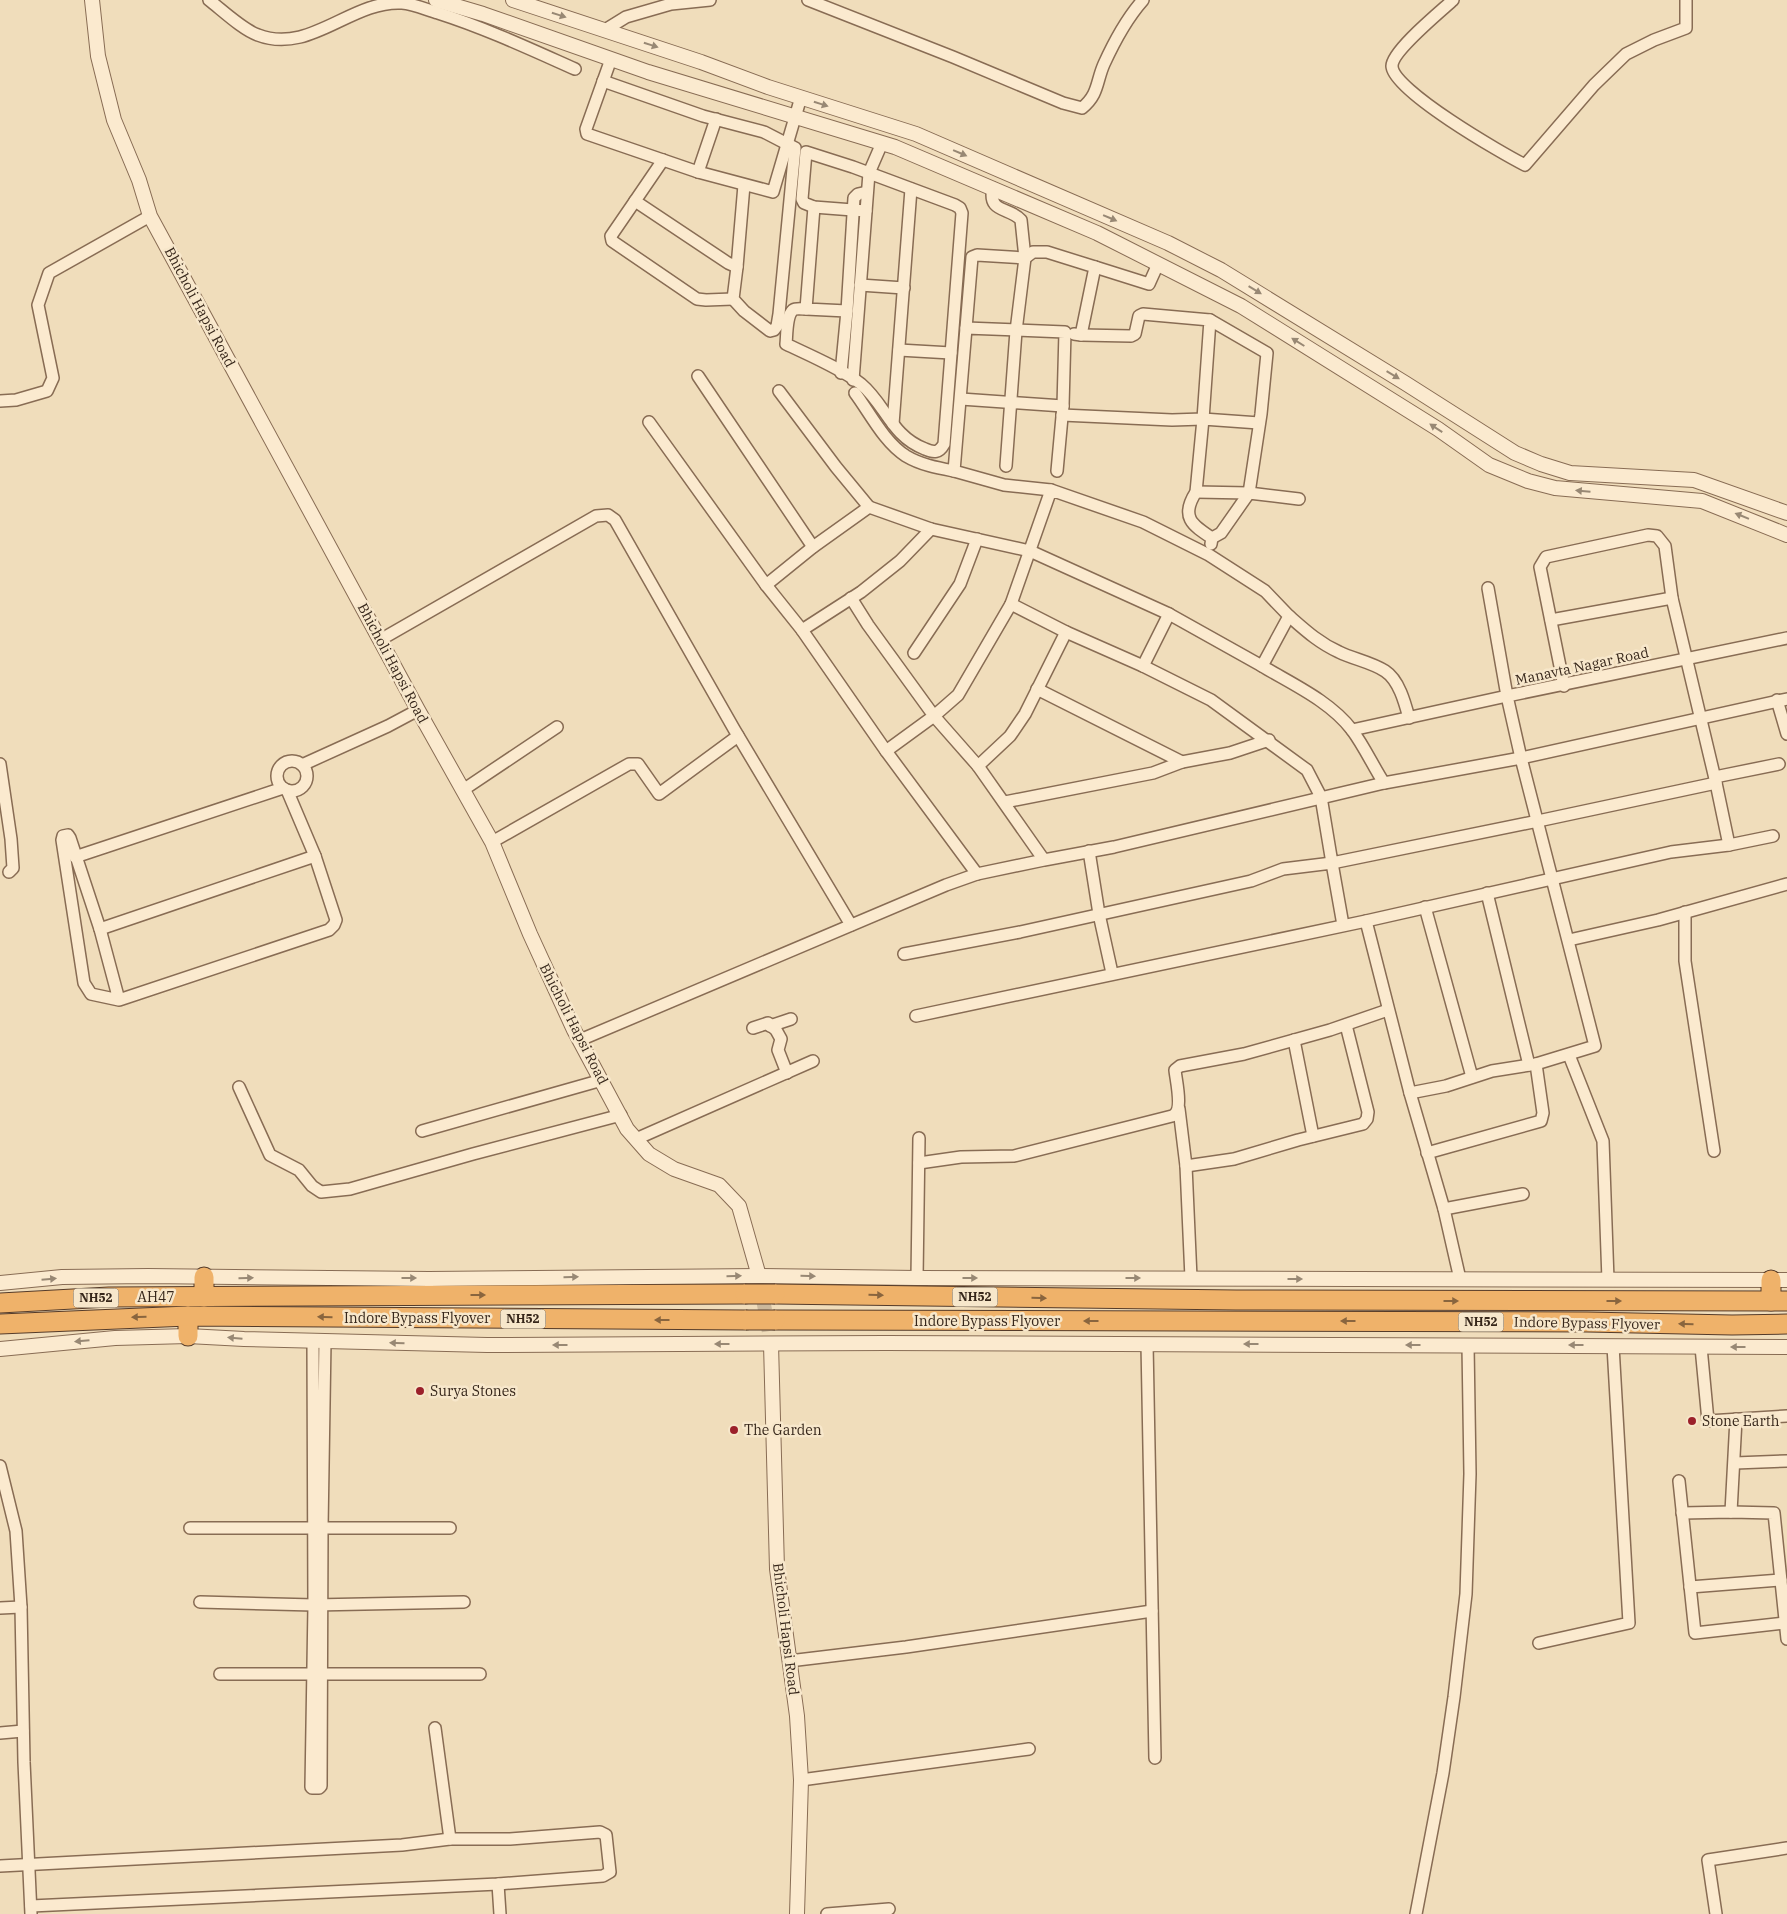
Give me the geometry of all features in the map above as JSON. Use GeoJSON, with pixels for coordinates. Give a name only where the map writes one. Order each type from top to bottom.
{"type":"FeatureCollection","features":[{"type":"Feature","properties":{"kind":"highway"},"geometry":{"type":"LineString","coordinates":[[198,1297],[204,1277]]}},
{"type":"Feature","properties":{"kind":"highway"},"geometry":{"type":"LineString","coordinates":[[1779,1280],[1779,1301]]}},
{"type":"Feature","properties":{"kind":"highway","name":"Indore Bypass Flyover"},"geometry":{"type":"LineString","coordinates":[[198,1297],[775,1294],[1175,1299],[1779,1301]]}},
{"type":"Feature","properties":{"kind":"highway","name":"AH47"},"geometry":{"type":"LineString","coordinates":[[0,1304],[109,1297],[198,1297]]}},
{"type":"Feature","properties":{"kind":"highway"},"geometry":{"type":"LineString","coordinates":[[188,1316],[188,1336]]}},
{"type":"Feature","properties":{"kind":"highway","name":"Indore Bypass Flyover"},"geometry":{"type":"LineString","coordinates":[[188,1316],[1787,1324]]}},
{"type":"Feature","properties":{"kind":"highway","name":"NH52"},"geometry":{"type":"LineString","coordinates":[[0,1324],[188,1316]]}},
{"type":"Feature","properties":{"kind":"street","name":"Bhicholi Hapsi Road"},"geometry":{"type":"LineString","coordinates":[[92,0],[98,56],[114,120],[139,180],[150,216],[418,710],[492,842],[530,934],[580,1040],[627,1129],[650,1154],[674,1168],[719,1185],[740,1206],[759,1276]]}},
{"type":"Feature","properties":{"kind":"street"},"geometry":{"type":"LineString","coordinates":[[209,0],[257,35],[277,40],[309,35],[371,6],[386,3],[404,3],[483,28],[574,69]]}},
{"type":"Feature","properties":{"kind":"street"},"geometry":{"type":"LineString","coordinates":[[436,0],[483,14],[648,72],[882,143],[1097,233],[1241,306],[1438,429],[1489,465],[1528,481],[1555,488],[1702,501],[1787,535]]}},
{"type":"Feature","properties":{"kind":"street"},"geometry":{"type":"LineString","coordinates":[[512,0],[916,134],[1168,243],[1221,270],[1515,453],[1541,464],[1570,473],[1694,480],[1787,513]]}},
{"type":"Feature","properties":{"kind":"street"},"geometry":{"type":"LineString","coordinates":[[605,30],[626,17],[671,4],[710,0]]}},
{"type":"Feature","properties":{"kind":"street"},"geometry":{"type":"LineString","coordinates":[[808,0],[1063,103],[1082,108],[1092,100],[1112,46],[1143,0]]}},
{"type":"Feature","properties":{"kind":"street"},"geometry":{"type":"LineString","coordinates":[[1453,0],[1396,56],[1392,66],[1393,71],[1408,90],[1495,149],[1525,165],[1594,85],[1626,54],[1654,40],[1686,28],[1686,0]]}},
{"type":"Feature","properties":{"kind":"street"},"geometry":{"type":"LineString","coordinates":[[612,59],[586,133],[698,172],[773,192],[802,97]]}},
{"type":"Feature","properties":{"kind":"street"},"geometry":{"type":"LineString","coordinates":[[603,81],[716,119],[764,132],[795,148],[777,326],[774,330],[770,331],[733,299],[697,299],[611,239],[614,231],[663,160]]}},
{"type":"Feature","properties":{"kind":"street"},"geometry":{"type":"LineString","coordinates":[[698,172],[716,119]]}},
{"type":"Feature","properties":{"kind":"street"},"geometry":{"type":"LineString","coordinates":[[853,380],[869,173],[882,143]]}},
{"type":"Feature","properties":{"kind":"street"},"geometry":{"type":"LineString","coordinates":[[847,311],[795,309],[789,317],[786,344],[861,384],[893,424],[912,444],[931,452],[938,452],[944,444],[962,213],[960,208],[955,205],[806,152],[802,199],[807,206],[866,211]]}},
{"type":"Feature","properties":{"kind":"street"},"geometry":{"type":"LineString","coordinates":[[733,299],[744,185]]}},
{"type":"Feature","properties":{"kind":"street"},"geometry":{"type":"LineString","coordinates":[[993,188],[993,202],[996,206],[1021,220],[1024,258],[1016,331],[1006,466]]}},
{"type":"Feature","properties":{"kind":"street"},"geometry":{"type":"LineString","coordinates":[[893,424],[912,189]]}},
{"type":"Feature","properties":{"kind":"street"},"geometry":{"type":"LineString","coordinates":[[841,372],[854,198],[858,194],[867,192]]}},
{"type":"Feature","properties":{"kind":"street"},"geometry":{"type":"LineString","coordinates":[[635,200],[737,267]]}},
{"type":"Feature","properties":{"kind":"street"},"geometry":{"type":"LineString","coordinates":[[806,309],[814,207]]}},
{"type":"Feature","properties":{"kind":"street"},"geometry":{"type":"LineString","coordinates":[[0,401],[16,400],[47,391],[53,378],[38,306],[49,273],[150,216]]}},
{"type":"Feature","properties":{"kind":"street"},"geometry":{"type":"LineString","coordinates":[[954,471],[972,257],[977,255],[1024,258],[1034,252],[1047,252],[1149,284],[1158,264]]}},
{"type":"Feature","properties":{"kind":"street"},"geometry":{"type":"LineString","coordinates":[[1081,335],[1095,267]]}},
{"type":"Feature","properties":{"kind":"street"},"geometry":{"type":"LineString","coordinates":[[860,285],[904,288]]}},
{"type":"Feature","properties":{"kind":"street"},"geometry":{"type":"LineString","coordinates":[[966,328],[1131,336],[1135,334],[1139,316],[1143,314],[1210,320],[1267,353],[1249,493],[1221,533],[1212,538]]}},
{"type":"Feature","properties":{"kind":"street"},"geometry":{"type":"LineString","coordinates":[[1210,320],[1196,492],[1190,500],[1188,512],[1194,526],[1212,538]]}},
{"type":"Feature","properties":{"kind":"street"},"geometry":{"type":"LineString","coordinates":[[1057,471],[1062,411],[1065,332]]}},
{"type":"Feature","properties":{"kind":"street"},"geometry":{"type":"LineString","coordinates":[[899,350],[951,352]]}},
{"type":"Feature","properties":{"kind":"street"},"geometry":{"type":"LineString","coordinates":[[698,376],[813,547]]}},
{"type":"Feature","properties":{"kind":"street"},"geometry":{"type":"LineString","coordinates":[[779,391],[836,467],[869,507],[931,529],[1030,551],[1168,614],[1262,666],[1326,706],[1352,730],[1384,783]]}},
{"type":"Feature","properties":{"kind":"street"},"geometry":{"type":"LineString","coordinates":[[855,393],[884,434],[906,456],[926,465],[1004,485],[1051,490],[1143,522],[1209,556],[1265,591],[1314,639],[1386,672],[1397,685],[1404,699],[1409,718]]}},
{"type":"Feature","properties":{"kind":"street"},"geometry":{"type":"LineString","coordinates":[[961,399],[1011,403],[1062,411],[1172,420],[1203,419],[1259,423]]}},
{"type":"Feature","properties":{"kind":"street"},"geometry":{"type":"LineString","coordinates":[[649,422],[766,584],[802,630],[886,751],[977,874]]}},
{"type":"Feature","properties":{"kind":"street"},"geometry":{"type":"LineString","coordinates":[[886,751],[934,716],[958,695],[1011,604],[1051,490]]}},
{"type":"Feature","properties":{"kind":"street"},"geometry":{"type":"LineString","coordinates":[[1196,492],[1249,493],[1300,499]]}},
{"type":"Feature","properties":{"kind":"street"},"geometry":{"type":"LineString","coordinates":[[766,584],[869,507]]}},
{"type":"Feature","properties":{"kind":"street"},"geometry":{"type":"LineString","coordinates":[[380,640],[596,516],[608,516],[615,520],[738,736],[851,925]]}},
{"type":"Feature","properties":{"kind":"street"},"geometry":{"type":"LineString","coordinates":[[802,630],[851,598],[900,562],[931,529]]}},
{"type":"Feature","properties":{"kind":"street"},"geometry":{"type":"LineString","coordinates":[[1564,686],[1540,567],[1546,557],[1648,535],[1657,536],[1665,546],[1672,598],[1729,845]]}},
{"type":"Feature","properties":{"kind":"street"},"geometry":{"type":"LineString","coordinates":[[1209,556],[1212,538]]}},
{"type":"Feature","properties":{"kind":"street"},"geometry":{"type":"LineString","coordinates":[[914,653],[960,584],[976,539]]}},
{"type":"Feature","properties":{"kind":"street"},"geometry":{"type":"LineString","coordinates":[[1352,730],[1507,696],[1488,588]]}},
{"type":"Feature","properties":{"kind":"street"},"geometry":{"type":"LineString","coordinates":[[851,598],[868,625],[934,716],[978,766],[1044,860]]}},
{"type":"Feature","properties":{"kind":"street"},"geometry":{"type":"LineString","coordinates":[[1551,620],[1672,598]]}},
{"type":"Feature","properties":{"kind":"street"},"geometry":{"type":"LineString","coordinates":[[1011,604],[1211,700],[1269,740],[1307,770],[1320,797],[1343,925]]}},
{"type":"Feature","properties":{"kind":"street"},"geometry":{"type":"LineString","coordinates":[[1143,666],[1168,614]]}},
{"type":"Feature","properties":{"kind":"street"},"geometry":{"type":"LineString","coordinates":[[1262,666],[1289,616]]}},
{"type":"Feature","properties":{"kind":"street"},"geometry":{"type":"LineString","coordinates":[[978,766],[1010,736],[1025,714],[1066,632]]}},
{"type":"Feature","properties":{"kind":"street","name":"Manavta Nagar Road"},"geometry":{"type":"LineString","coordinates":[[1568,1055],[1595,1046],[1521,758],[1507,696],[1564,686],[1787,638]]}},
{"type":"Feature","properties":{"kind":"street"},"geometry":{"type":"LineString","coordinates":[[1037,689],[1182,762]]}},
{"type":"Feature","properties":{"kind":"street"},"geometry":{"type":"LineString","coordinates":[[580,1040],[946,884],[977,874],[1124,845],[1320,797],[1384,783],[1521,758],[1782,699],[1787,734]]}},
{"type":"Feature","properties":{"kind":"street"},"geometry":{"type":"LineString","coordinates":[[302,765],[388,726],[418,710]]}},
{"type":"Feature","properties":{"kind":"street"},"geometry":{"type":"LineString","coordinates":[[463,790],[557,726]]}},
{"type":"Feature","properties":{"kind":"street"},"geometry":{"type":"LineString","coordinates":[[492,842],[630,764],[638,764],[659,794],[738,736]]}},
{"type":"Feature","properties":{"kind":"street"},"geometry":{"type":"LineString","coordinates":[[1004,802],[1153,773],[1182,762],[1230,753],[1269,740]]}},
{"type":"Feature","properties":{"kind":"street"},"geometry":{"type":"LineString","coordinates":[[75,857],[285,789],[296,791],[303,786],[306,773],[302,765],[294,762],[284,764],[277,775],[280,784],[285,789],[315,856],[336,920],[334,925],[329,930],[119,1000],[91,994],[84,983],[62,840],[63,836],[68,835],[70,838],[75,857],[100,929],[119,1000]]}},
{"type":"Feature","properties":{"kind":"street"},"geometry":{"type":"LineString","coordinates":[[0,764],[12,839],[13,868],[9,872]]}},
{"type":"Feature","properties":{"kind":"street"},"geometry":{"type":"LineString","coordinates":[[904,954],[1020,932],[1251,880],[1283,869],[1332,863],[1538,822],[1779,764]]}},
{"type":"Feature","properties":{"kind":"street"},"geometry":{"type":"LineString","coordinates":[[916,1016],[1112,973],[1366,921],[1671,852],[1729,845],[1773,836]]}},
{"type":"Feature","properties":{"kind":"street"},"geometry":{"type":"LineString","coordinates":[[1089,851],[1099,914],[1112,973]]}},
{"type":"Feature","properties":{"kind":"street"},"geometry":{"type":"LineString","coordinates":[[100,929],[315,856]]}},
{"type":"Feature","properties":{"kind":"street"},"geometry":{"type":"LineString","coordinates":[[1569,940],[1685,912],[1787,884]]}},
{"type":"Feature","properties":{"kind":"street"},"geometry":{"type":"LineString","coordinates":[[1427,1153],[1540,1121],[1543,1113],[1533,1064],[1487,893]]}},
{"type":"Feature","properties":{"kind":"street"},"geometry":{"type":"LineString","coordinates":[[1425,907],[1472,1077]]}},
{"type":"Feature","properties":{"kind":"street"},"geometry":{"type":"LineString","coordinates":[[1685,912],[1685,961],[1714,1150]]}},
{"type":"Feature","properties":{"kind":"street"},"geometry":{"type":"LineString","coordinates":[[1366,921],[1410,1093],[1444,1209],[1460,1279]]}},
{"type":"Feature","properties":{"kind":"street"},"geometry":{"type":"LineString","coordinates":[[1191,1278],[1186,1166],[1175,1070],[1180,1066],[1244,1054],[1294,1040],[1346,1025],[1388,1010]]}},
{"type":"Feature","properties":{"kind":"street"},"geometry":{"type":"LineString","coordinates":[[770,1026],[791,1019]]}},
{"type":"Feature","properties":{"kind":"street"},"geometry":{"type":"LineString","coordinates":[[753,1028],[768,1024],[776,1030],[781,1039],[778,1050],[787,1073]]}},
{"type":"Feature","properties":{"kind":"street"},"geometry":{"type":"LineString","coordinates":[[1186,1166],[1234,1159],[1313,1136],[1363,1124],[1367,1119],[1368,1112],[1346,1025]]}},
{"type":"Feature","properties":{"kind":"street"},"geometry":{"type":"LineString","coordinates":[[1294,1040],[1313,1136]]}},
{"type":"Feature","properties":{"kind":"street"},"geometry":{"type":"LineString","coordinates":[[1410,1093],[1446,1086],[1492,1071],[1533,1064],[1568,1055],[1603,1141],[1608,1280]]}},
{"type":"Feature","properties":{"kind":"street"},"geometry":{"type":"LineString","coordinates":[[636,1139],[813,1061]]}},
{"type":"Feature","properties":{"kind":"street"},"geometry":{"type":"LineString","coordinates":[[422,1131],[602,1080]]}},
{"type":"Feature","properties":{"kind":"street"},"geometry":{"type":"LineString","coordinates":[[239,1087],[270,1155],[299,1170],[312,1186],[321,1192],[350,1189],[621,1115]]}},
{"type":"Feature","properties":{"kind":"street"},"geometry":{"type":"LineString","coordinates":[[918,1163],[962,1157],[1014,1156],[1176,1115],[1179,1109]]}},
{"type":"Feature","properties":{"kind":"street"},"geometry":{"type":"LineString","coordinates":[[917,1278],[919,1138]]}},
{"type":"Feature","properties":{"kind":"street"},"geometry":{"type":"LineString","coordinates":[[1444,1209],[1523,1194]]}},
{"type":"Feature","properties":{"kind":"street"},"geometry":{"type":"LineString","coordinates":[[0,1283],[62,1277],[439,1278],[759,1276],[1779,1280]]}},
{"type":"Feature","properties":{"kind":"street"},"geometry":{"type":"LineString","coordinates":[[0,1349],[115,1338],[188,1336],[487,1345],[1147,1344],[1787,1347]]}},
{"type":"Feature","properties":{"kind":"street"},"geometry":{"type":"LineString","coordinates":[[317,1674],[321,1786],[319,1788],[312,1788],[310,1787],[317,1674],[319,1341]]}},
{"type":"Feature","properties":{"kind":"street","name":"Bhicholi Hapsi Road"},"geometry":{"type":"LineString","coordinates":[[771,1344],[777,1570],[796,1716],[801,1780],[797,1914]]}},
{"type":"Feature","properties":{"kind":"street"},"geometry":{"type":"LineString","coordinates":[[1147,1344],[1156,1758]]}},
{"type":"Feature","properties":{"kind":"street"},"geometry":{"type":"LineString","coordinates":[[1416,1914],[1443,1774],[1466,1594],[1470,1474],[1468,1345]]}},
{"type":"Feature","properties":{"kind":"street"},"geometry":{"type":"LineString","coordinates":[[1538,1643],[1629,1623],[1613,1346]]}},
{"type":"Feature","properties":{"kind":"street"},"geometry":{"type":"LineString","coordinates":[[1701,1347],[1708,1421],[1787,1416]]}},
{"type":"Feature","properties":{"kind":"street"},"geometry":{"type":"LineString","coordinates":[[1731,1512],[1736,1419]]}},
{"type":"Feature","properties":{"kind":"street"},"geometry":{"type":"LineString","coordinates":[[1735,1463],[1787,1461]]}},
{"type":"Feature","properties":{"kind":"street"},"geometry":{"type":"LineString","coordinates":[[0,1466],[16,1531],[21,1607],[23,1731],[29,1864],[31,1910],[498,1884],[603,1876],[610,1872],[606,1835],[600,1832],[510,1839],[450,1839],[392,1845],[29,1864],[0,1866]]}},
{"type":"Feature","properties":{"kind":"street"},"geometry":{"type":"LineString","coordinates":[[1679,1480],[1695,1633],[1785,1623]]}},
{"type":"Feature","properties":{"kind":"street"},"geometry":{"type":"LineString","coordinates":[[1682,1513],[1731,1512],[1774,1514],[1787,1639]]}},
{"type":"Feature","properties":{"kind":"street"},"geometry":{"type":"LineString","coordinates":[[190,1528],[450,1528]]}},
{"type":"Feature","properties":{"kind":"street"},"geometry":{"type":"LineString","coordinates":[[1690,1587],[1781,1580]]}},
{"type":"Feature","properties":{"kind":"street"},"geometry":{"type":"LineString","coordinates":[[200,1602],[318,1605],[464,1602]]}},
{"type":"Feature","properties":{"kind":"street"},"geometry":{"type":"LineString","coordinates":[[0,1608],[21,1607]]}},
{"type":"Feature","properties":{"kind":"street"},"geometry":{"type":"LineString","coordinates":[[789,1661],[906,1647],[1152,1611]]}},
{"type":"Feature","properties":{"kind":"street"},"geometry":{"type":"LineString","coordinates":[[220,1674],[480,1674]]}},
{"type":"Feature","properties":{"kind":"street"},"geometry":{"type":"LineString","coordinates":[[435,1728],[450,1839]]}},
{"type":"Feature","properties":{"kind":"street"},"geometry":{"type":"LineString","coordinates":[[0,1732],[23,1731]]}},
{"type":"Feature","properties":{"kind":"street"},"geometry":{"type":"LineString","coordinates":[[801,1780],[1029,1749]]}},
{"type":"Feature","properties":{"kind":"street"},"geometry":{"type":"LineString","coordinates":[[1716,1914],[1708,1860],[1787,1848]]}},
{"type":"Feature","properties":{"kind":"street"},"geometry":{"type":"LineString","coordinates":[[498,1884],[500,1914]]}},
{"type":"Feature","properties":{"kind":"street"},"geometry":{"type":"LineString","coordinates":[[827,1914],[890,1909]]}},
{"type":"Feature","properties":{"kind":"tunnel"},"geometry":{"type":"LineString","coordinates":[[759,1276],[771,1344]]}},
{"type":"Feature","properties":{"kind":"place","name":"Surya Stones"},"geometry":{"type":"Point","coordinates":[420,1391]}},
{"type":"Feature","properties":{"kind":"place","name":"Stone Earth"},"geometry":{"type":"Point","coordinates":[1692,1421]}},
{"type":"Feature","properties":{"kind":"place","name":"The Garden"},"geometry":{"type":"Point","coordinates":[734,1430]}}]}
